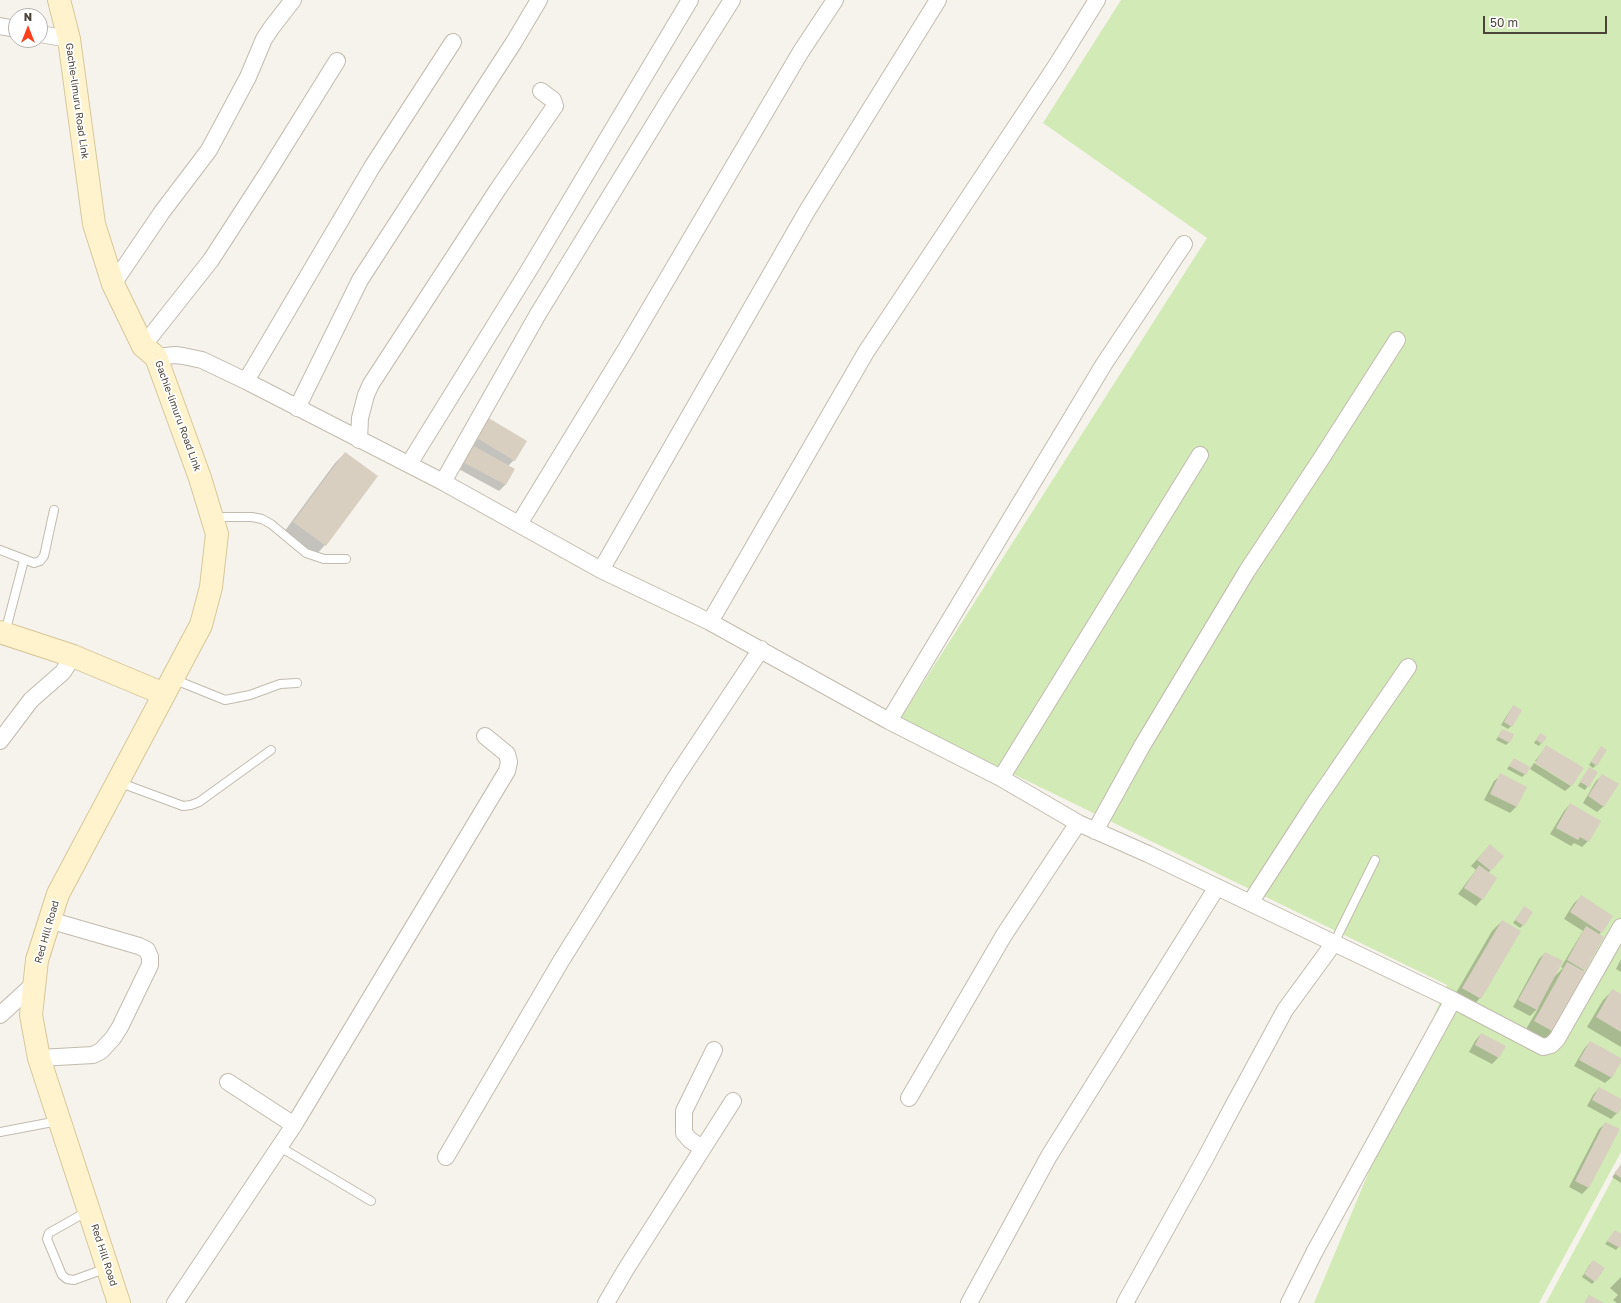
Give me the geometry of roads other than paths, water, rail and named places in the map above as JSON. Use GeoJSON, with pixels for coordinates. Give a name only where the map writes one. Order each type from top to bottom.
{"type":"FeatureCollection","features":[{"type":"Feature","properties":{"kind":"street","name":"Gachie-limuru Road Link"},"geometry":{"type":"LineString","coordinates":[[59,0],[69,39],[94,224],[114,284],[150,352],[200,478],[217,534],[211,587],[201,625],[168,686]]}},
{"type":"Feature","properties":{"kind":"street"},"geometry":{"type":"LineString","coordinates":[[114,284],[162,212],[209,150],[248,77],[264,39],[293,0]]}},
{"type":"Feature","properties":{"kind":"street"},"geometry":{"type":"LineString","coordinates":[[297,408],[360,280],[514,42],[539,0]]}},
{"type":"Feature","properties":{"kind":"street"},"geometry":{"type":"LineString","coordinates":[[409,464],[532,266],[690,0]]}},
{"type":"Feature","properties":{"kind":"street"},"geometry":{"type":"LineString","coordinates":[[443,482],[538,314],[732,0]]}},
{"type":"Feature","properties":{"kind":"street"},"geometry":{"type":"LineString","coordinates":[[519,524],[626,349],[800,53],[834,0]]}},
{"type":"Feature","properties":{"kind":"street"},"geometry":{"type":"LineString","coordinates":[[601,570],[807,211],[938,0]]}},
{"type":"Feature","properties":{"kind":"street"},"geometry":{"type":"LineString","coordinates":[[710,622],[866,352],[1051,73],[1097,0]]}},
{"type":"Feature","properties":{"kind":"street"},"geometry":{"type":"LineString","coordinates":[[48,35],[69,39]]}},
{"type":"Feature","properties":{"kind":"street"},"geometry":{"type":"LineString","coordinates":[[246,380],[372,167],[453,42]]}},
{"type":"Feature","properties":{"kind":"street"},"geometry":{"type":"LineString","coordinates":[[337,61],[268,172],[150,352],[202,360],[246,380],[297,408],[443,482],[601,570],[710,622],[761,649],[890,721],[1001,778],[1078,823],[1217,887],[1453,1000],[1543,1047],[1551,1045],[1557,1039],[1621,927]]}},
{"type":"Feature","properties":{"kind":"street"},"geometry":{"type":"LineString","coordinates":[[359,440],[360,418],[366,394],[371,384],[554,106],[553,100],[541,91]]}},
{"type":"Feature","properties":{"kind":"street"},"geometry":{"type":"LineString","coordinates":[[890,721],[1104,364],[1184,244]]}},
{"type":"Feature","properties":{"kind":"street"},"geometry":{"type":"LineString","coordinates":[[1095,830],[1142,746],[1246,571],[1321,459],[1397,340]]}},
{"type":"Feature","properties":{"kind":"street"},"geometry":{"type":"LineString","coordinates":[[1001,778],[1200,456]]}},
{"type":"Feature","properties":{"kind":"street"},"geometry":{"type":"LineString","coordinates":[[3,633],[168,686]]}},
{"type":"Feature","properties":{"kind":"street"},"geometry":{"type":"LineString","coordinates":[[446,1157],[561,961],[676,777],[761,649]]}},
{"type":"Feature","properties":{"kind":"street"},"geometry":{"type":"LineString","coordinates":[[0,741],[31,700],[63,672],[73,656]]}},
{"type":"Feature","properties":{"kind":"street"},"geometry":{"type":"LineString","coordinates":[[1250,903],[1314,804],[1408,667]]}},
{"type":"Feature","properties":{"kind":"street","name":"Red Hill Road"},"geometry":{"type":"LineString","coordinates":[[119,1303],[39,1058],[31,1015],[37,960],[58,894],[168,686]]}},
{"type":"Feature","properties":{"kind":"street"},"geometry":{"type":"LineString","coordinates":[[175,1303],[294,1125],[507,771],[510,762],[507,754],[485,736]]}},
{"type":"Feature","properties":{"kind":"street"},"geometry":{"type":"LineString","coordinates":[[909,1098],[1004,935],[1078,823]]}},
{"type":"Feature","properties":{"kind":"street"},"geometry":{"type":"LineString","coordinates":[[969,1303],[1049,1156],[1217,887]]}},
{"type":"Feature","properties":{"kind":"street"},"geometry":{"type":"LineString","coordinates":[[39,1058],[93,1055],[101,1051],[110,1042],[120,1027],[150,965],[150,956],[147,950],[139,946],[49,920]]}},
{"type":"Feature","properties":{"kind":"street"},"geometry":{"type":"LineString","coordinates":[[1125,1303],[1285,1010],[1334,943]]}},
{"type":"Feature","properties":{"kind":"street"},"geometry":{"type":"LineString","coordinates":[[0,1014],[34,984]]}},
{"type":"Feature","properties":{"kind":"street"},"geometry":{"type":"LineString","coordinates":[[1289,1303],[1315,1251],[1453,1000]]}},
{"type":"Feature","properties":{"kind":"street"},"geometry":{"type":"LineString","coordinates":[[702,1148],[690,1140],[684,1133],[684,1111],[714,1050]]}},
{"type":"Feature","properties":{"kind":"street"},"geometry":{"type":"LineString","coordinates":[[228,1082],[294,1125]]}},
{"type":"Feature","properties":{"kind":"street"},"geometry":{"type":"LineString","coordinates":[[606,1303],[702,1148],[733,1101]]}},
{"type":"Feature","properties":{"kind":"lane"},"geometry":{"type":"LineString","coordinates":[[0,550],[34,563],[40,562],[44,556],[54,510]]}},
{"type":"Feature","properties":{"kind":"lane"},"geometry":{"type":"LineString","coordinates":[[212,517],[252,517],[262,519],[271,524],[306,553],[324,559],[346,559]]}},
{"type":"Feature","properties":{"kind":"lane"},"geometry":{"type":"LineString","coordinates":[[3,633],[24,560]]}},
{"type":"Feature","properties":{"kind":"lane"},"geometry":{"type":"LineString","coordinates":[[168,686],[225,700],[250,695],[280,684],[297,683]]}},
{"type":"Feature","properties":{"kind":"lane"},"geometry":{"type":"LineString","coordinates":[[117,781],[183,806],[191,805],[199,802],[271,750]]}},
{"type":"Feature","properties":{"kind":"lane"},"geometry":{"type":"LineString","coordinates":[[1334,943],[1375,860]]}},
{"type":"Feature","properties":{"kind":"lane"},"geometry":{"type":"LineString","coordinates":[[0,1132],[59,1121]]}},
{"type":"Feature","properties":{"kind":"lane"},"geometry":{"type":"LineString","coordinates":[[280,1146],[371,1201]]}},
{"type":"Feature","properties":{"kind":"lane"},"geometry":{"type":"LineString","coordinates":[[89,1211],[49,1233],[47,1239],[62,1275],[67,1279],[74,1280],[108,1267]]}}]}
